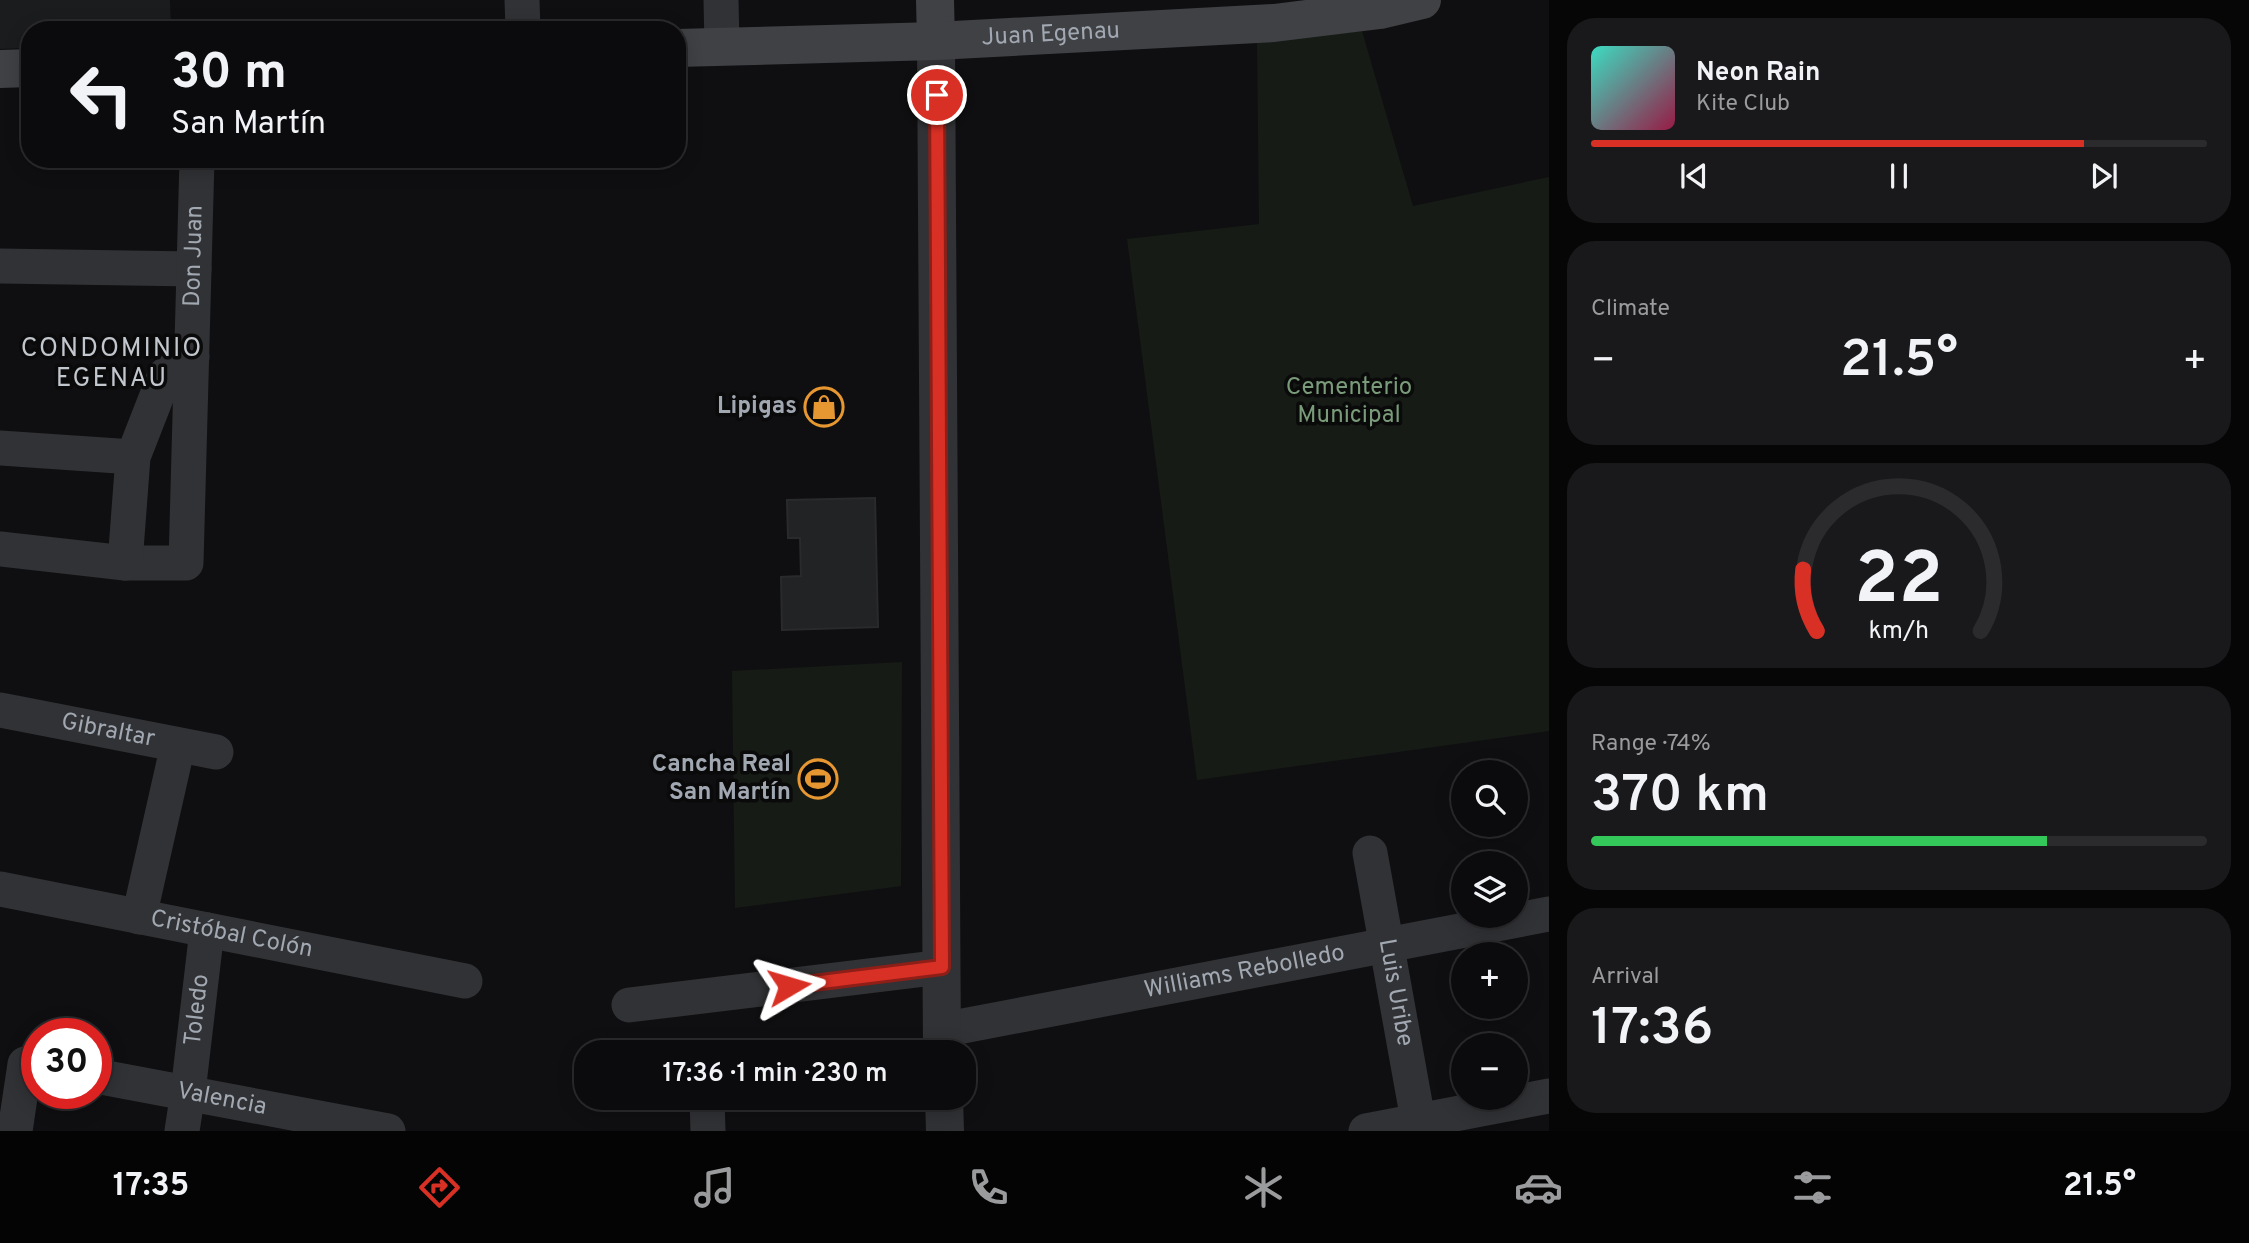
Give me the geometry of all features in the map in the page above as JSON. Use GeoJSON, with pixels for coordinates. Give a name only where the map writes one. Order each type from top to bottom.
{"type":"FeatureCollection","features":[{"type":"Feature","properties":{"kind":"main road"},"geometry":{"type":"LineString","coordinates":[[935,0],[936,41]]}},
{"type":"Feature","properties":{"kind":"main road","name":"Juan Egenau"},"geometry":{"type":"LineString","coordinates":[[686,48],[936,41],[1274,23],[1380,10],[1422,0]]}},
{"type":"Feature","properties":{"kind":"main road"},"geometry":{"type":"LineString","coordinates":[[0,69],[21,68]]}},
{"type":"Feature","properties":{"kind":"street"},"geometry":{"type":"LineString","coordinates":[[522,0],[523,21]]}},
{"type":"Feature","properties":{"kind":"street"},"geometry":{"type":"LineString","coordinates":[[721,0],[722,46]]}},
{"type":"Feature","properties":{"kind":"street"},"geometry":{"type":"LineString","coordinates":[[936,41],[942,1040]]}},
{"type":"Feature","properties":{"kind":"street","name":"Don Juan"},"geometry":{"type":"LineString","coordinates":[[125,563],[186,564],[197,168]]}},
{"type":"Feature","properties":{"kind":"street"},"geometry":{"type":"LineString","coordinates":[[0,266],[194,269]]}},
{"type":"Feature","properties":{"kind":"street"},"geometry":{"type":"LineString","coordinates":[[0,550],[125,563],[134,457],[165,375],[192,357]]}},
{"type":"Feature","properties":{"kind":"street"},"geometry":{"type":"LineString","coordinates":[[0,448],[134,457]]}},
{"type":"Feature","properties":{"kind":"street","name":"Gibraltar"},"geometry":{"type":"LineString","coordinates":[[0,709],[216,752]]}},
{"type":"Feature","properties":{"kind":"street"},"geometry":{"type":"LineString","coordinates":[[139,917],[178,745]]}},
{"type":"Feature","properties":{"kind":"street","name":"Luis Uribe"},"geometry":{"type":"LineString","coordinates":[[1370,853],[1419,1126]]}},
{"type":"Feature","properties":{"kind":"street","name":"Cristóbal Colón"},"geometry":{"type":"LineString","coordinates":[[0,889],[465,981]]}},
{"type":"Feature","properties":{"kind":"street","name":"Williams Rebolledo"},"geometry":{"type":"LineString","coordinates":[[947,1040],[1386,945],[1549,914]]}},
{"type":"Feature","properties":{"kind":"street","name":"Toledo"},"geometry":{"type":"LineString","coordinates":[[182,1131],[207,930]]}},
{"type":"Feature","properties":{"kind":"street"},"geometry":{"type":"LineString","coordinates":[[629,1005],[942,967]]}},
{"type":"Feature","properties":{"kind":"street"},"geometry":{"type":"LineString","coordinates":[[15,1131],[21,1063]]}},
{"type":"Feature","properties":{"kind":"street","name":"Valencia"},"geometry":{"type":"LineString","coordinates":[[112,1079],[388,1131]]}},
{"type":"Feature","properties":{"kind":"street"},"geometry":{"type":"LineString","coordinates":[[1367,1131],[1419,1126],[1549,1096]]}},
{"type":"Feature","properties":{"kind":"street"},"geometry":{"type":"LineString","coordinates":[[944,1110],[945,1131]]}},
{"type":"Feature","properties":{"kind":"shaded area"},"geometry":{"type":"Polygon","coordinates":[[[0,0],[170,0],[171,21],[21,21],[21,48],[0,49],[0,0]]]}},
{"type":"Feature","properties":{"kind":"green space","name":"Cementerio Municipal"},"geometry":{"type":"Polygon","coordinates":[[[1362,31],[1413,206],[1549,177],[1549,731],[1197,780],[1127,239],[1259,224],[1257,42],[1362,31]]]}},
{"type":"Feature","properties":{"kind":"green space","name":"Cancha Real San Martín"},"geometry":{"type":"Polygon","coordinates":[[[902,662],[901,886],[735,908],[732,671],[902,662]]]}},
{"type":"Feature","properties":{"kind":"building"},"geometry":{"type":"Polygon","coordinates":[[[875,498],[878,627],[782,630],[781,577],[801,576],[800,538],[788,538],[787,500],[875,498]]]}},
{"type":"Feature","properties":{"kind":"place","name":"Lipigas"},"geometry":{"type":"Point","coordinates":[824,407]}},
{"type":"Feature","properties":{"kind":"place","name":"Cancha Real San Martín"},"geometry":{"type":"Point","coordinates":[818,779]}},
{"type":"Feature","properties":{"kind":"district","name":"CONDOMINIO EGENAU"},"geometry":{"type":"Point","coordinates":[112,364]}},
{"type":"Feature","properties":{"kind":"route"},"geometry":{"type":"LineString","coordinates":[[789,986],[942,967],[937,95]]}}]}
